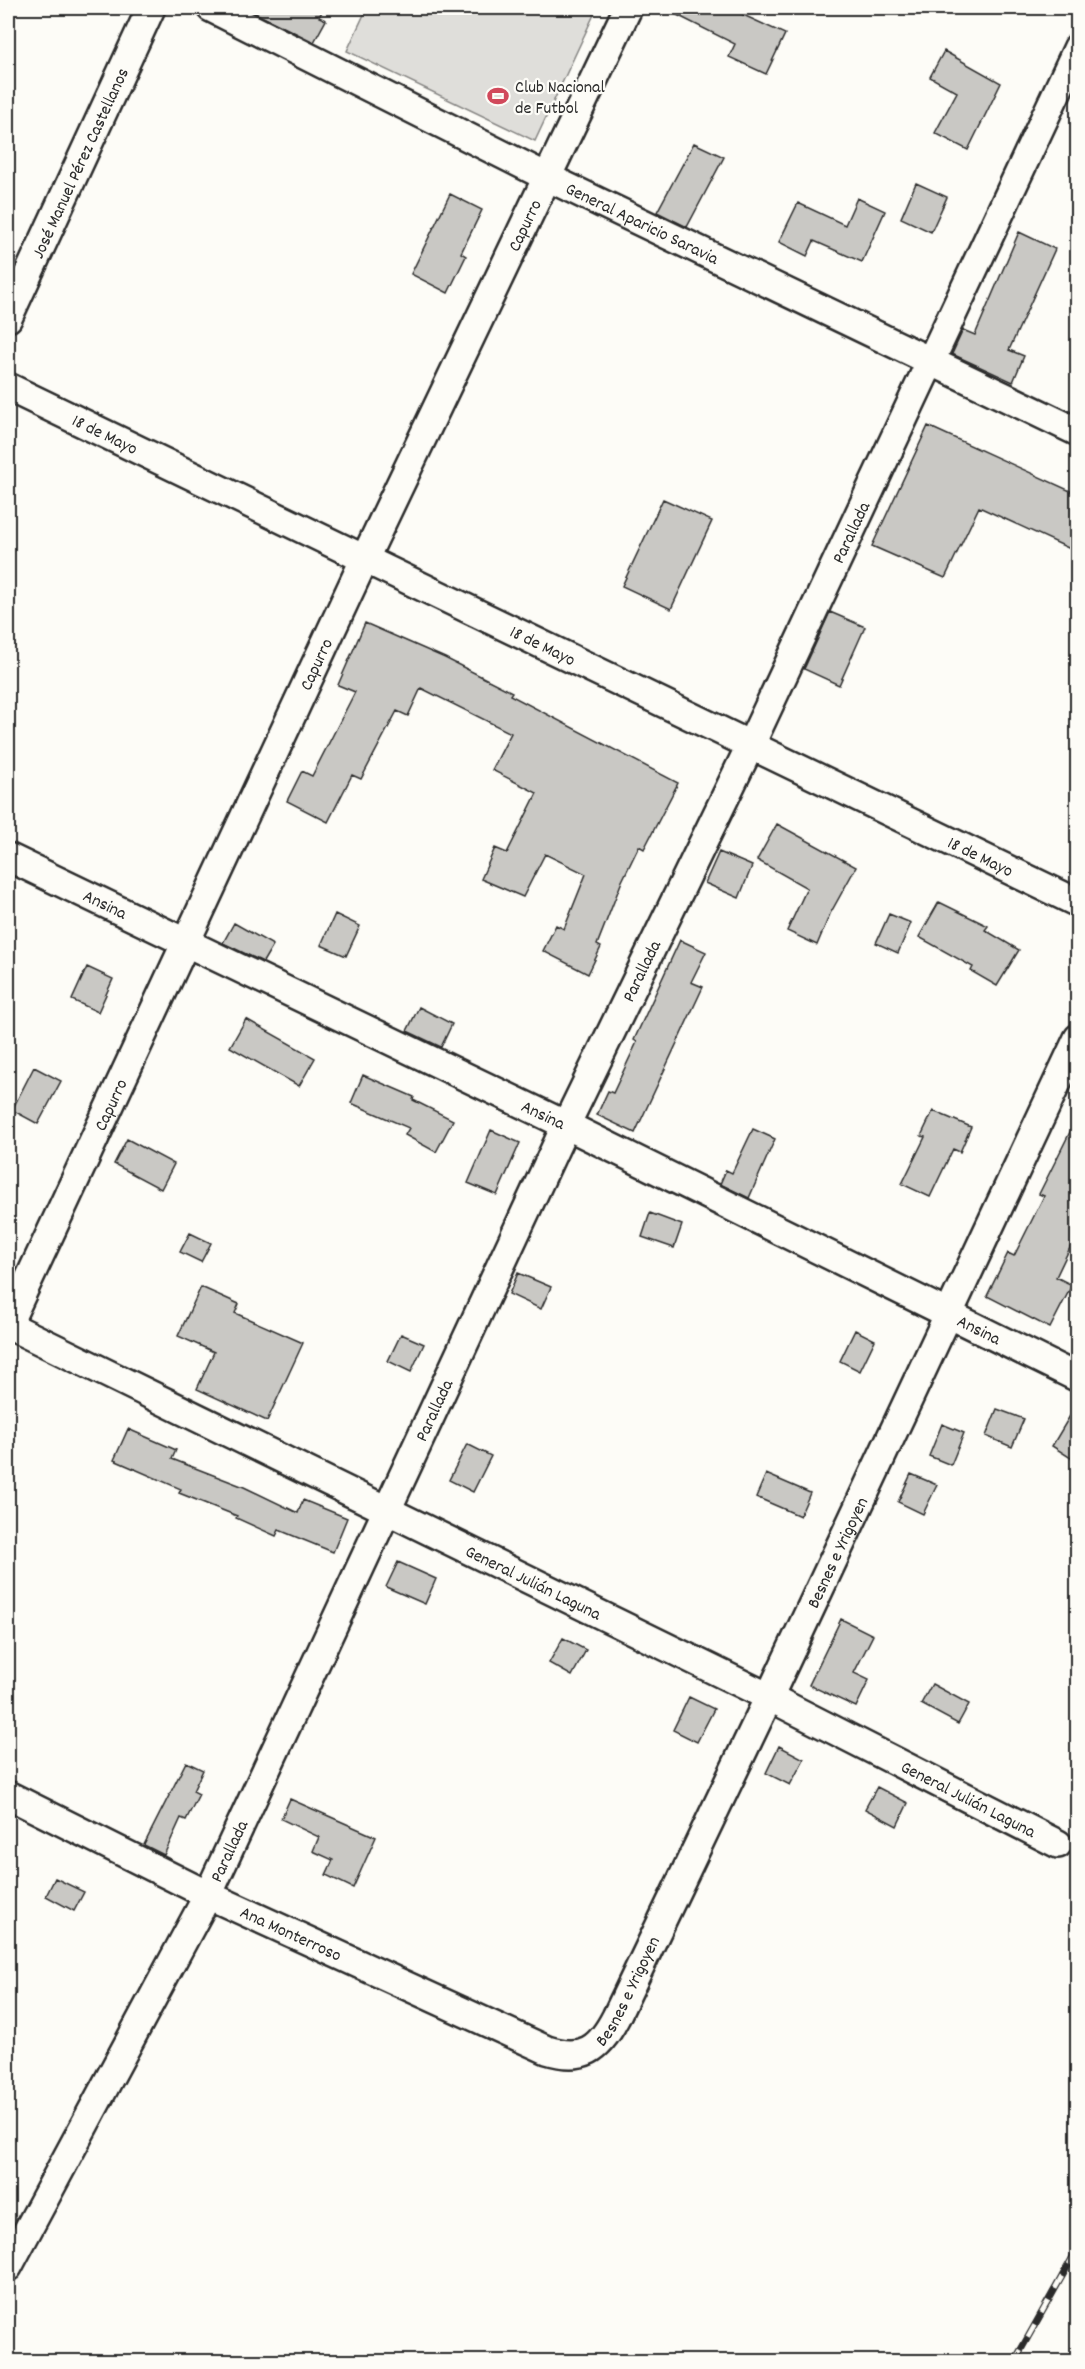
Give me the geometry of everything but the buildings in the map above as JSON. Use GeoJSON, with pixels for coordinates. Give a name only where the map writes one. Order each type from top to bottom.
{"type":"FeatureCollection","features":[{"type":"Feature","properties":{"kind":"street","name":"José Manuel Pérez Castellanos"},"geometry":{"type":"LineString","coordinates":[[8,318],[151,8]]}},
{"type":"Feature","properties":{"kind":"street","name":"General Aparicio Saravia"},"geometry":{"type":"LineString","coordinates":[[211,8],[547,177],[1077,432]]}},
{"type":"Feature","properties":{"kind":"street","name":"Capurro"},"geometry":{"type":"LineString","coordinates":[[8,1325],[365,558],[627,8]]}},
{"type":"Feature","properties":{"kind":"street","name":"Parallada"},"geometry":{"type":"LineString","coordinates":[[8,2267],[208,1895],[566,1125],[751,744],[1077,47]]}},
{"type":"Feature","properties":{"kind":"street","name":"18 de Mayo"},"geometry":{"type":"LineString","coordinates":[[8,387],[1077,903]]}},
{"type":"Feature","properties":{"kind":"street","name":"Ansina"},"geometry":{"type":"LineString","coordinates":[[8,857],[566,1125],[1077,1378]]}},
{"type":"Feature","properties":{"kind":"street","name":"Besnes e Yrigoyen"},"geometry":{"type":"LineString","coordinates":[[579,2054],[598,2044],[609,2031],[769,1697],[1077,1038]]}},
{"type":"Feature","properties":{"kind":"street","name":"General Julián Laguna"},"geometry":{"type":"LineString","coordinates":[[8,1325],[769,1697],[1058,1844]]}},
{"type":"Feature","properties":{"kind":"street","name":"Ana Monterroso"},"geometry":{"type":"LineString","coordinates":[[8,1795],[208,1895],[547,2050],[565,2055],[579,2054]]}},
{"type":"Feature","properties":{"kind":"shaded area","name":"Club Nacional de Futbol"},"geometry":{"type":"Polygon","coordinates":[[[367,8],[597,8],[535,141],[347,51],[367,8]]]}},
{"type":"Feature","properties":{"kind":"railway"},"geometry":{"type":"LineString","coordinates":[[1014,2362],[1078,2248]]}},
{"type":"Feature","properties":{"kind":"place","name":"Club Nacional de Futbol"},"geometry":{"type":"Point","coordinates":[498,96]}}]}
